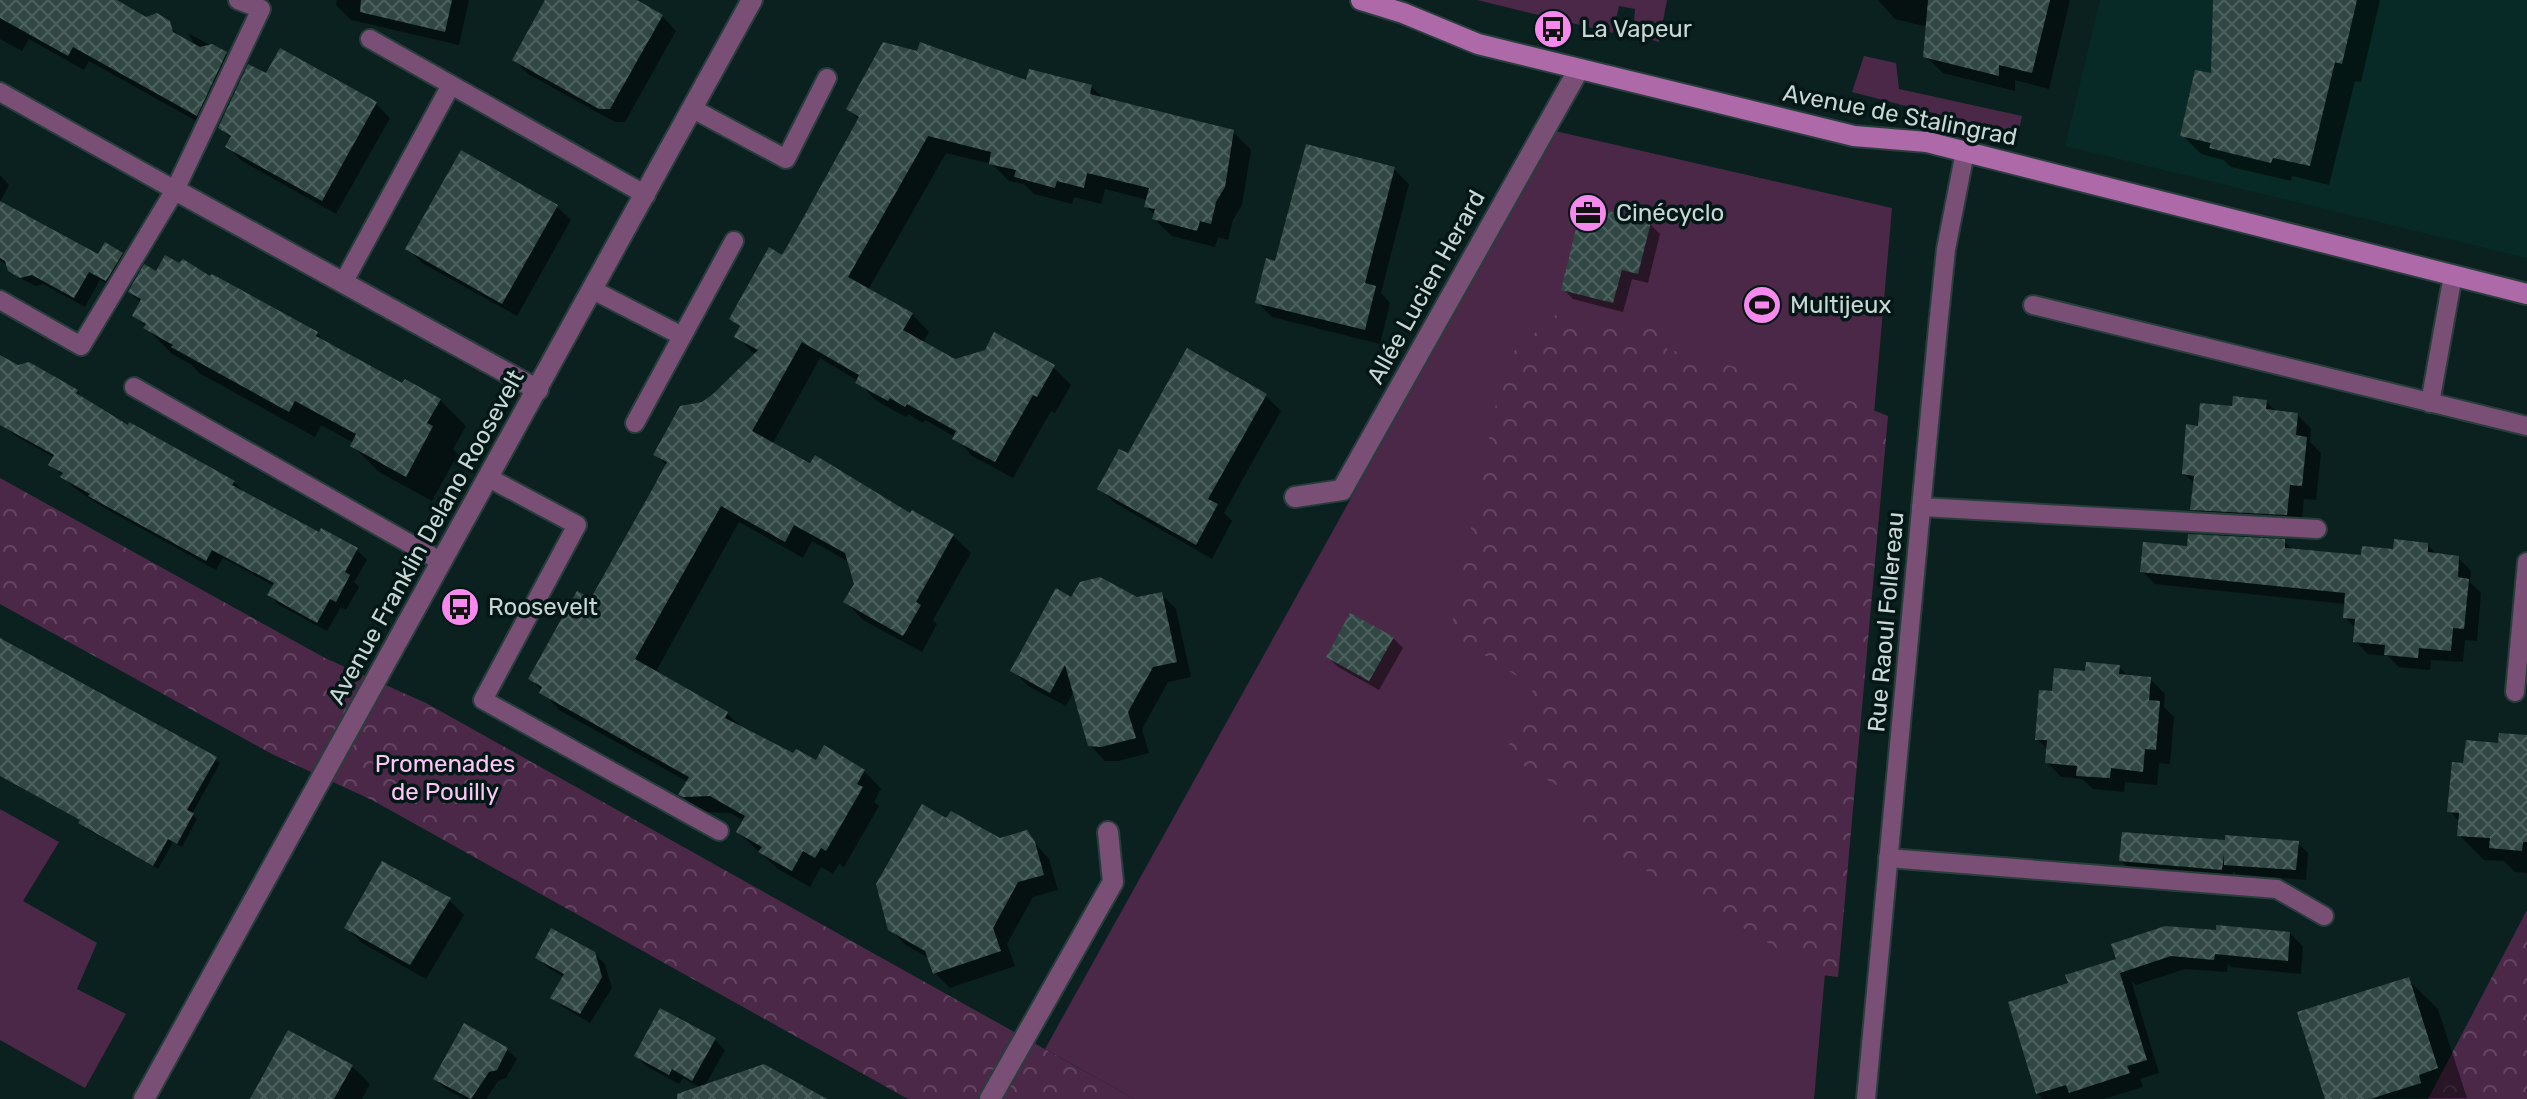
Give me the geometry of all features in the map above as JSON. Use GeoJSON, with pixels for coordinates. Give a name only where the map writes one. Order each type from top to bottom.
{"type":"FeatureCollection","features":[{"type":"Feature","properties":{"kind":"street","name":"Avenue Franklin Delano Roosevelt"},"geometry":{"type":"LineString","coordinates":[[144,1099],[752,0]]}},
{"type":"Feature","properties":{"kind":"street","name":"Avenue de Stalingrad"},"geometry":{"type":"LineString","coordinates":[[1361,0],[1403,13],[1478,44],[1854,136],[1927,142],[2527,294]]}},
{"type":"Feature","properties":{"kind":"street","name":"Allée Lucien Herard"},"geometry":{"type":"LineString","coordinates":[[1295,497],[1342,490],[1579,69]]}},
{"type":"Feature","properties":{"kind":"street"},"geometry":{"type":"LineString","coordinates":[[175,190],[538,390]]}},
{"type":"Feature","properties":{"kind":"street"},"geometry":{"type":"LineString","coordinates":[[990,1099],[1113,882],[1108,832]]}},
{"type":"Feature","properties":{"kind":"lane"},"geometry":{"type":"LineString","coordinates":[[0,300],[81,346],[175,190],[261,9],[238,0]]}},
{"type":"Feature","properties":{"kind":"lane"},"geometry":{"type":"LineString","coordinates":[[370,39],[646,195]]}},
{"type":"Feature","properties":{"kind":"lane"},"geometry":{"type":"LineString","coordinates":[[693,109],[786,159],[827,78]]}},
{"type":"Feature","properties":{"kind":"lane"},"geometry":{"type":"LineString","coordinates":[[343,283],[451,85]]}},
{"type":"Feature","properties":{"kind":"lane"},"geometry":{"type":"LineString","coordinates":[[0,92],[175,190]]}},
{"type":"Feature","properties":{"kind":"lane","name":"Rue Raoul Follereau"},"geometry":{"type":"LineString","coordinates":[[1866,1099],[1946,249],[1965,152]]}},
{"type":"Feature","properties":{"kind":"lane"},"geometry":{"type":"LineString","coordinates":[[635,423],[734,241]]}},
{"type":"Feature","properties":{"kind":"lane"},"geometry":{"type":"LineString","coordinates":[[2430,403],[2453,275]]}},
{"type":"Feature","properties":{"kind":"lane"},"geometry":{"type":"LineString","coordinates":[[593,290],[682,336]]}},
{"type":"Feature","properties":{"kind":"lane"},"geometry":{"type":"LineString","coordinates":[[2033,305],[2527,426]]}},
{"type":"Feature","properties":{"kind":"lane"},"geometry":{"type":"LineString","coordinates":[[134,387],[442,562]]}},
{"type":"Feature","properties":{"kind":"lane"},"geometry":{"type":"LineString","coordinates":[[489,478],[577,525],[483,700],[719,831]]}},
{"type":"Feature","properties":{"kind":"lane"},"geometry":{"type":"LineString","coordinates":[[1921,507],[2317,529]]}},
{"type":"Feature","properties":{"kind":"lane"},"geometry":{"type":"LineString","coordinates":[[2515,692],[2527,562]]}},
{"type":"Feature","properties":{"kind":"lane"},"geometry":{"type":"LineString","coordinates":[[1888,858],[2277,889],[2324,916]]}},
{"type":"Feature","properties":{"kind":"shaded area"},"geometry":{"type":"Polygon","coordinates":[[[2100,0],[2527,0],[2527,258],[2065,146],[2100,0]]]}},
{"type":"Feature","properties":{"kind":"green space"},"geometry":{"type":"Polygon","coordinates":[[[1477,0],[1667,0],[1659,42],[1633,34],[1635,9],[1619,6],[1613,33],[1477,0]]]}},
{"type":"Feature","properties":{"kind":"green space"},"geometry":{"type":"Polygon","coordinates":[[[1864,56],[1896,63],[1899,89],[2022,116],[2018,135],[1852,92],[1864,56]]]}},
{"type":"Feature","properties":{"kind":"green space"},"geometry":{"type":"Polygon","coordinates":[[[1555,131],[1892,208],[1814,1099],[1134,1099],[1045,1049],[1555,131]]]}},
{"type":"Feature","properties":{"kind":"green space"},"geometry":{"type":"Polygon","coordinates":[[[1560,311],[1629,331],[1661,317],[1667,349],[1826,391],[1888,416],[1838,977],[1822,975],[1564,822],[1580,799],[1505,755],[1534,687],[1450,633],[1505,359],[1560,311]]]}},
{"type":"Feature","properties":{"kind":"green space","name":"Promenades de Pouilly"},"geometry":{"type":"Polygon","coordinates":[[[0,478],[325,658],[426,703],[1134,1099],[908,1099],[372,800],[272,754],[0,604],[0,478]]]}},
{"type":"Feature","properties":{"kind":"green space"},"geometry":{"type":"Polygon","coordinates":[[[0,809],[59,842],[23,901],[97,943],[77,989],[126,1014],[85,1088],[0,1040],[0,809]]]}},
{"type":"Feature","properties":{"kind":"green space"},"geometry":{"type":"Polygon","coordinates":[[[2527,910],[2527,1099],[2428,1099],[2527,910]]]}},
{"type":"Feature","properties":{"kind":"building"},"geometry":{"type":"Polygon","coordinates":[[[0,0],[117,0],[146,17],[157,13],[170,21],[173,32],[200,47],[212,44],[227,52],[197,116],[73,47],[68,56],[0,18],[0,0]]]}},
{"type":"Feature","properties":{"kind":"building"},"geometry":{"type":"Polygon","coordinates":[[[361,0],[452,0],[445,32],[360,12],[361,0]]]}},
{"type":"Feature","properties":{"kind":"building"},"geometry":{"type":"Polygon","coordinates":[[[545,0],[637,0],[663,15],[610,109],[599,109],[512,60],[545,0]]]}},
{"type":"Feature","properties":{"kind":"building"},"geometry":{"type":"Polygon","coordinates":[[[1928,0],[2050,0],[2032,73],[1999,65],[1999,76],[1923,57],[1928,0]]]}},
{"type":"Feature","properties":{"kind":"building"},"geometry":{"type":"Polygon","coordinates":[[[2213,0],[2357,0],[2342,64],[2335,62],[2310,166],[2273,158],[2271,163],[2209,148],[2211,143],[2180,136],[2195,70],[2211,73],[2213,0]]]}},
{"type":"Feature","properties":{"kind":"building"},"geometry":{"type":"Polygon","coordinates":[[[883,42],[917,51],[920,42],[1026,80],[1029,69],[1092,85],[1090,94],[1234,130],[1225,187],[1216,202],[1211,224],[1200,221],[1197,231],[1152,219],[1155,209],[1144,207],[1149,188],[1087,173],[1084,188],[1057,181],[1055,188],[1014,177],[1016,170],[989,164],[991,152],[928,136],[848,277],[913,313],[903,330],[955,359],[985,350],[994,332],[1055,365],[1037,397],[1033,395],[995,462],[952,439],[956,431],[907,404],[905,407],[890,398],[888,401],[855,383],[859,375],[802,342],[752,431],[810,463],[815,455],[910,513],[912,510],[954,534],[916,602],[921,605],[903,636],[843,602],[854,584],[845,553],[794,525],[785,542],[721,506],[635,659],[728,712],[725,718],[793,753],[796,749],[816,760],[824,745],[865,770],[857,784],[863,787],[826,851],[821,848],[815,858],[803,851],[792,871],[758,852],[762,847],[736,832],[745,816],[710,796],[678,795],[689,777],[539,693],[542,687],[528,679],[577,591],[591,598],[653,488],[667,462],[653,455],[680,406],[702,402],[758,350],[734,337],[740,326],[729,319],[769,247],[782,255],[797,229],[859,117],[846,109],[883,42]]]}},
{"type":"Feature","properties":{"kind":"building"},"geometry":{"type":"Polygon","coordinates":[[[280,48],[377,102],[322,201],[225,147],[231,136],[218,128],[248,64],[266,73],[280,48]]]}},
{"type":"Feature","properties":{"kind":"building"},"geometry":{"type":"Polygon","coordinates":[[[1306,144],[1395,167],[1365,283],[1376,286],[1365,330],[1255,303],[1266,258],[1275,261],[1306,144]]]}},
{"type":"Feature","properties":{"kind":"building"},"geometry":{"type":"Polygon","coordinates":[[[461,150],[558,205],[502,304],[405,249],[461,150]]]}},
{"type":"Feature","properties":{"kind":"building"},"geometry":{"type":"Polygon","coordinates":[[[0,201],[98,254],[105,242],[123,253],[106,281],[89,272],[74,298],[32,275],[20,278],[8,271],[5,261],[0,258],[0,201]]]}},
{"type":"Feature","properties":{"kind":"building"},"geometry":{"type":"Polygon","coordinates":[[[1582,204],[1651,222],[1638,274],[1622,270],[1613,303],[1561,290],[1582,204]]]}},
{"type":"Feature","properties":{"kind":"building"},"geometry":{"type":"Polygon","coordinates":[[[165,255],[179,263],[183,259],[210,276],[212,274],[318,332],[316,336],[402,383],[405,379],[441,399],[427,423],[433,426],[406,477],[350,446],[356,434],[295,401],[289,412],[171,347],[173,345],[143,328],[146,324],[132,316],[141,299],[128,292],[144,264],[156,271],[165,255]]]}},
{"type":"Feature","properties":{"kind":"building"},"geometry":{"type":"Polygon","coordinates":[[[1187,348],[1267,394],[1208,499],[1218,504],[1196,545],[1097,489],[1119,449],[1128,453],[1187,348]]]}},
{"type":"Feature","properties":{"kind":"building"},"geometry":{"type":"Polygon","coordinates":[[[0,355],[18,365],[29,362],[78,390],[76,393],[128,425],[129,422],[235,481],[232,485],[319,532],[321,528],[358,548],[345,572],[350,575],[336,602],[330,599],[317,623],[267,595],[274,583],[212,550],[206,561],[88,496],[90,494],[60,477],[63,473],[48,465],[54,455],[0,425],[0,355]]]}},
{"type":"Feature","properties":{"kind":"building"},"geometry":{"type":"Polygon","coordinates":[[[2233,396],[2267,400],[2266,409],[2298,413],[2296,435],[2307,437],[2302,486],[2290,485],[2287,515],[2190,510],[2194,476],[2182,474],[2186,424],[2198,426],[2200,403],[2232,406],[2233,396]]]}},
{"type":"Feature","properties":{"kind":"building"},"geometry":{"type":"Polygon","coordinates":[[[2188,534],[2285,539],[2285,548],[2361,555],[2362,546],[2393,549],[2394,539],[2428,543],[2428,552],[2459,556],[2458,577],[2469,579],[2464,629],[2453,628],[2451,651],[2419,648],[2418,658],[2384,655],[2385,645],[2353,642],[2355,619],[2343,618],[2345,593],[2140,572],[2143,542],[2187,546],[2188,534]]]}},
{"type":"Feature","properties":{"kind":"building"},"geometry":{"type":"Polygon","coordinates":[[[1100,577],[1137,597],[1162,592],[1177,662],[1153,667],[1128,712],[1136,738],[1101,747],[1088,746],[1065,665],[1050,693],[1010,671],[1056,588],[1071,597],[1080,582],[1100,577]]]}},
{"type":"Feature","properties":{"kind":"building"},"geometry":{"type":"Polygon","coordinates":[[[1350,613],[1394,637],[1369,681],[1326,657],[1350,613]]]}},
{"type":"Feature","properties":{"kind":"building"},"geometry":{"type":"Polygon","coordinates":[[[0,638],[217,757],[187,810],[194,813],[177,844],[168,839],[153,866],[78,823],[80,820],[0,776],[0,638]]]}},
{"type":"Feature","properties":{"kind":"building"},"geometry":{"type":"Polygon","coordinates":[[[2086,662],[2120,665],[2119,674],[2151,677],[2149,700],[2160,701],[2156,750],[2145,749],[2143,772],[2111,768],[2110,778],[2076,776],[2077,766],[2045,763],[2047,740],[2035,740],[2039,690],[2052,691],[2054,668],[2085,671],[2086,662]]]}},
{"type":"Feature","properties":{"kind":"building"},"geometry":{"type":"Polygon","coordinates":[[[2499,733],[2527,735],[2527,842],[2523,842],[2522,851],[2489,848],[2490,838],[2457,836],[2459,813],[2447,812],[2452,762],[2463,763],[2466,740],[2498,743],[2499,733]]]}},
{"type":"Feature","properties":{"kind":"building"},"geometry":{"type":"Polygon","coordinates":[[[922,804],[946,818],[951,811],[1000,838],[1027,830],[1035,842],[1044,875],[1018,882],[993,928],[1001,951],[933,974],[925,951],[888,930],[876,884],[922,804]]]}},
{"type":"Feature","properties":{"kind":"building"},"geometry":{"type":"Polygon","coordinates":[[[2122,832],[2225,840],[2225,835],[2299,841],[2296,870],[2224,865],[2224,854],[2222,870],[2119,861],[2122,832]]]}},
{"type":"Feature","properties":{"kind":"building"},"geometry":{"type":"Polygon","coordinates":[[[382,861],[451,898],[410,965],[344,928],[382,861]]]}},
{"type":"Feature","properties":{"kind":"building"},"geometry":{"type":"Polygon","coordinates":[[[2216,925],[2290,932],[2288,961],[2215,954],[2214,960],[2171,956],[2120,973],[2118,967],[2147,1060],[2127,1066],[2130,1073],[2069,1093],[2066,1085],[2036,1094],[2008,1002],[2068,983],[2065,975],[2116,959],[2111,944],[2165,926],[2216,930],[2216,925]]]}},
{"type":"Feature","properties":{"kind":"building"},"geometry":{"type":"Polygon","coordinates":[[[551,928],[595,952],[602,977],[580,1014],[550,998],[564,974],[535,958],[551,928]]]}},
{"type":"Feature","properties":{"kind":"building"},"geometry":{"type":"Polygon","coordinates":[[[2409,977],[2438,1068],[2419,1075],[2421,1083],[2370,1099],[2325,1099],[2297,1012],[2409,977]]]}},
{"type":"Feature","properties":{"kind":"building"},"geometry":{"type":"Polygon","coordinates":[[[660,1008],[716,1038],[692,1081],[672,1069],[669,1075],[634,1056],[660,1008]]]}},
{"type":"Feature","properties":{"kind":"building"},"geometry":{"type":"Polygon","coordinates":[[[464,1023],[508,1048],[497,1070],[489,1072],[471,1099],[433,1079],[464,1023]]]}},
{"type":"Feature","properties":{"kind":"building"},"geometry":{"type":"Polygon","coordinates":[[[288,1030],[353,1065],[334,1099],[250,1099],[288,1030]]]}},
{"type":"Feature","properties":{"kind":"building"},"geometry":{"type":"Polygon","coordinates":[[[764,1064],[827,1099],[677,1099],[677,1094],[764,1064]]]}},
{"type":"Feature","properties":{"kind":"place","name":"La Vapeur"},"geometry":{"type":"Point","coordinates":[1553,29]}},
{"type":"Feature","properties":{"kind":"place","name":"Cinécyclo"},"geometry":{"type":"Point","coordinates":[1588,213]}},
{"type":"Feature","properties":{"kind":"place","name":"Multijeux"},"geometry":{"type":"Point","coordinates":[1762,305]}},
{"type":"Feature","properties":{"kind":"place","name":"Roosevelt"},"geometry":{"type":"Point","coordinates":[460,607]}}]}
